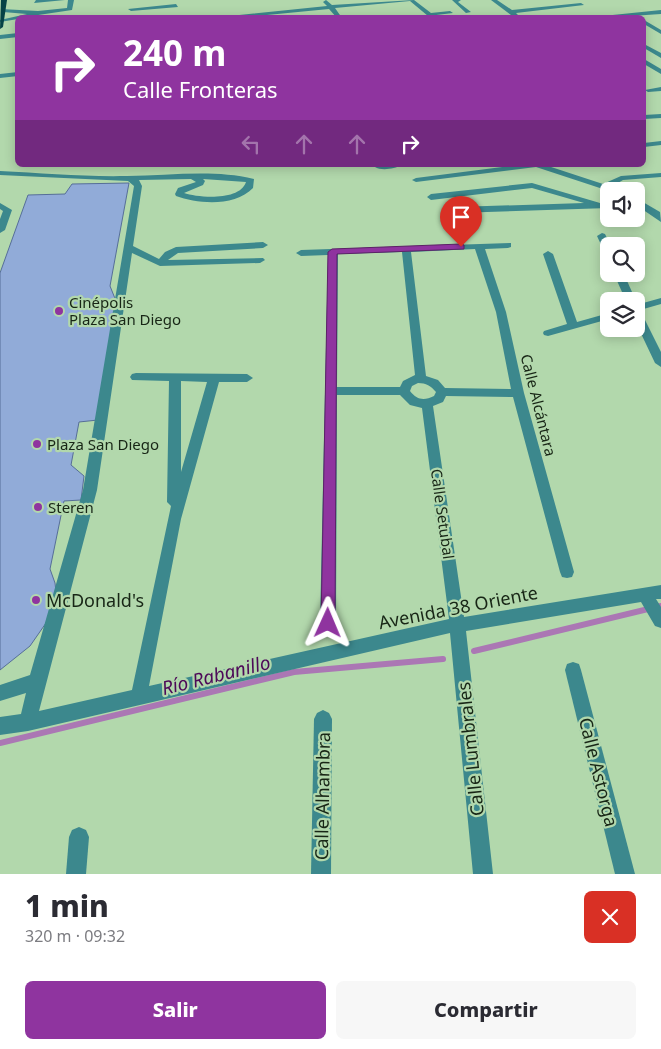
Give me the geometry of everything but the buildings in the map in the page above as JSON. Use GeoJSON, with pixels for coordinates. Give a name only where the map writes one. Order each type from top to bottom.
{"type":"FeatureCollection","features":[{"type":"Feature","properties":{"kind":"main road"},"geometry":{"type":"LineString","coordinates":[[0,28],[4,0]]}},
{"type":"Feature","properties":{"kind":"street"},"geometry":{"type":"LineString","coordinates":[[36,2],[62,0]]}},
{"type":"Feature","properties":{"kind":"street"},"geometry":{"type":"LineString","coordinates":[[70,0],[72,15]]}},
{"type":"Feature","properties":{"kind":"street"},"geometry":{"type":"LineString","coordinates":[[128,0],[130,15]]}},
{"type":"Feature","properties":{"kind":"street"},"geometry":{"type":"LineString","coordinates":[[326,0],[337,15]]}},
{"type":"Feature","properties":{"kind":"street"},"geometry":{"type":"LineString","coordinates":[[277,15],[366,2],[410,0],[430,14],[450,13]]}},
{"type":"Feature","properties":{"kind":"street"},"geometry":{"type":"LineString","coordinates":[[458,0],[454,1],[468,12]]}},
{"type":"Feature","properties":{"kind":"street"},"geometry":{"type":"LineString","coordinates":[[494,0],[514,15]]}},
{"type":"Feature","properties":{"kind":"street"},"geometry":{"type":"LineString","coordinates":[[511,12],[582,5]]}},
{"type":"Feature","properties":{"kind":"street"},"geometry":{"type":"LineString","coordinates":[[130,9],[176,6]]}},
{"type":"Feature","properties":{"kind":"street"},"geometry":{"type":"LineString","coordinates":[[2,10],[41,14],[70,10]]}},
{"type":"Feature","properties":{"kind":"street"},"geometry":{"type":"LineString","coordinates":[[639,15],[661,12]]}},
{"type":"Feature","properties":{"kind":"street"},"geometry":{"type":"LineString","coordinates":[[1,20],[15,18]]}},
{"type":"Feature","properties":{"kind":"street"},"geometry":{"type":"LineString","coordinates":[[646,23],[661,32]]}},
{"type":"Feature","properties":{"kind":"street"},"geometry":{"type":"LineString","coordinates":[[0,37],[15,35]]}},
{"type":"Feature","properties":{"kind":"street"},"geometry":{"type":"LineString","coordinates":[[646,47],[661,56]]}},
{"type":"Feature","properties":{"kind":"street"},"geometry":{"type":"LineString","coordinates":[[646,60],[661,56]]}},
{"type":"Feature","properties":{"kind":"street"},"geometry":{"type":"LineString","coordinates":[[646,61],[659,70]]}},
{"type":"Feature","properties":{"kind":"street"},"geometry":{"type":"LineString","coordinates":[[646,70],[659,70]]}},
{"type":"Feature","properties":{"kind":"street"},"geometry":{"type":"LineString","coordinates":[[0,76],[15,74]]}},
{"type":"Feature","properties":{"kind":"street"},"geometry":{"type":"LineString","coordinates":[[648,90],[661,89]]}},
{"type":"Feature","properties":{"kind":"street"},"geometry":{"type":"LineString","coordinates":[[646,117],[661,116]]}},
{"type":"Feature","properties":{"kind":"street"},"geometry":{"type":"LineString","coordinates":[[646,144],[661,143]]}},
{"type":"Feature","properties":{"kind":"street"},"geometry":{"type":"LineString","coordinates":[[416,180],[522,167]]}},
{"type":"Feature","properties":{"kind":"street"},"geometry":{"type":"LineString","coordinates":[[539,167],[542,179],[599,205]]}},
{"type":"Feature","properties":{"kind":"street"},"geometry":{"type":"LineString","coordinates":[[539,167],[542,179]]}},
{"type":"Feature","properties":{"kind":"street"},"geometry":{"type":"LineString","coordinates":[[0,172],[129,179],[194,177],[248,179],[251,181],[251,185],[244,194],[233,197],[192,199],[179,194],[181,190],[200,183],[201,181],[194,177]]}},
{"type":"Feature","properties":{"kind":"street"},"geometry":{"type":"LineString","coordinates":[[613,182],[621,178],[661,175]]}},
{"type":"Feature","properties":{"kind":"street"},"geometry":{"type":"LineString","coordinates":[[28,722],[37,681],[90,490],[138,186],[129,179]]}},
{"type":"Feature","properties":{"kind":"street"},"geometry":{"type":"LineString","coordinates":[[431,196],[450,196],[542,179],[600,186]]}},
{"type":"Feature","properties":{"kind":"street"},"geometry":{"type":"LineString","coordinates":[[450,196],[460,220]]}},
{"type":"Feature","properties":{"kind":"street"},"geometry":{"type":"LineString","coordinates":[[456,210],[599,205]]}},
{"type":"Feature","properties":{"kind":"street"},"geometry":{"type":"LineString","coordinates":[[0,206],[8,210],[0,230]]}},
{"type":"Feature","properties":{"kind":"street"},"geometry":{"type":"LineString","coordinates":[[645,206],[661,219]]}},
{"type":"Feature","properties":{"kind":"street"},"geometry":{"type":"LineString","coordinates":[[160,263],[168,254],[176,250],[263,245]]}},
{"type":"Feature","properties":{"kind":"street"},"geometry":{"type":"LineString","coordinates":[[302,253],[508,245]]}},
{"type":"Feature","properties":{"kind":"street","name":"Calle Alcántara"},"geometry":{"type":"LineString","coordinates":[[479,246],[501,312],[518,393],[567,572]]}},
{"type":"Feature","properties":{"kind":"street"},"geometry":{"type":"LineString","coordinates":[[128,247],[160,263],[260,260]]}},
{"type":"Feature","properties":{"kind":"street"},"geometry":{"type":"LineString","coordinates":[[225,261],[226,247]]}},
{"type":"Feature","properties":{"kind":"street"},"geometry":{"type":"LineString","coordinates":[[406,249],[422,379]]}},
{"type":"Feature","properties":{"kind":"street"},"geometry":{"type":"LineString","coordinates":[[328,623],[332,252]]}},
{"type":"Feature","properties":{"kind":"street"},"geometry":{"type":"LineString","coordinates":[[548,254],[573,326]]}},
{"type":"Feature","properties":{"kind":"street"},"geometry":{"type":"LineString","coordinates":[[645,307],[661,301]]}},
{"type":"Feature","properties":{"kind":"street"},"geometry":{"type":"LineString","coordinates":[[548,333],[600,318]]}},
{"type":"Feature","properties":{"kind":"street"},"geometry":{"type":"LineString","coordinates":[[645,329],[661,363]]}},
{"type":"Feature","properties":{"kind":"street"},"geometry":{"type":"LineString","coordinates":[[136,377],[247,378]]}},
{"type":"Feature","properties":{"kind":"street"},"geometry":{"type":"LineString","coordinates":[[174,519],[175,378]]}},
{"type":"Feature","properties":{"kind":"street"},"geometry":{"type":"LineString","coordinates":[[139,696],[174,519],[214,378]]}},
{"type":"Feature","properties":{"kind":"street"},"geometry":{"type":"LineString","coordinates":[[416,379],[422,379],[437,384],[442,392],[439,399],[427,404],[418,404],[408,399],[404,391],[407,384],[416,379]]}},
{"type":"Feature","properties":{"kind":"street"},"geometry":{"type":"LineString","coordinates":[[331,391],[404,391]]}},
{"type":"Feature","properties":{"kind":"street"},"geometry":{"type":"LineString","coordinates":[[442,392],[518,393]]}},
{"type":"Feature","properties":{"kind":"street","name":"Calle Setubal"},"geometry":{"type":"LineString","coordinates":[[427,404],[453,582],[456,625]]}},
{"type":"Feature","properties":{"kind":"street","name":"Avenida 38 Oriente"},"geometry":{"type":"LineString","coordinates":[[0,726],[28,722],[456,625],[661,592]]}},
{"type":"Feature","properties":{"kind":"street"},"geometry":{"type":"LineString","coordinates":[[645,595],[661,622]]}},
{"type":"Feature","properties":{"kind":"street","name":"Calle Lumbrales"},"geometry":{"type":"LineString","coordinates":[[456,625],[483,874]]}},
{"type":"Feature","properties":{"kind":"street","name":"Calle Astorga"},"geometry":{"type":"LineString","coordinates":[[573,670],[625,874]]}},
{"type":"Feature","properties":{"kind":"street"},"geometry":{"type":"LineString","coordinates":[[0,693],[37,681]]}},
{"type":"Feature","properties":{"kind":"street","name":"Calle Alhambra"},"geometry":{"type":"LineString","coordinates":[[321,874],[323,719]]}},
{"type":"Feature","properties":{"kind":"street"},"geometry":{"type":"LineString","coordinates":[[76,874],[80,837]]}},
{"type":"Feature","properties":{"kind":"waterway","name":"Río Rabanillo"},"geometry":{"type":"LineString","coordinates":[[474,651],[661,606]]}},
{"type":"Feature","properties":{"kind":"waterway","name":"Río Rabanillo"},"geometry":{"type":"LineString","coordinates":[[0,743],[294,672],[443,659]]}},
{"type":"Feature","properties":{"kind":"place","name":"Cinépolis Plaza San Diego"},"geometry":{"type":"Point","coordinates":[59,311]}},
{"type":"Feature","properties":{"kind":"place","name":"Plaza San Diego"},"geometry":{"type":"Point","coordinates":[37,444]}},
{"type":"Feature","properties":{"kind":"place","name":"Steren"},"geometry":{"type":"Point","coordinates":[38,507]}},
{"type":"Feature","properties":{"kind":"place","name":"McDonald's"},"geometry":{"type":"Point","coordinates":[36,600]}},
{"type":"Feature","properties":{"kind":"route"},"geometry":{"type":"LineString","coordinates":[[328,623],[332,252],[461,247]]}}]}
